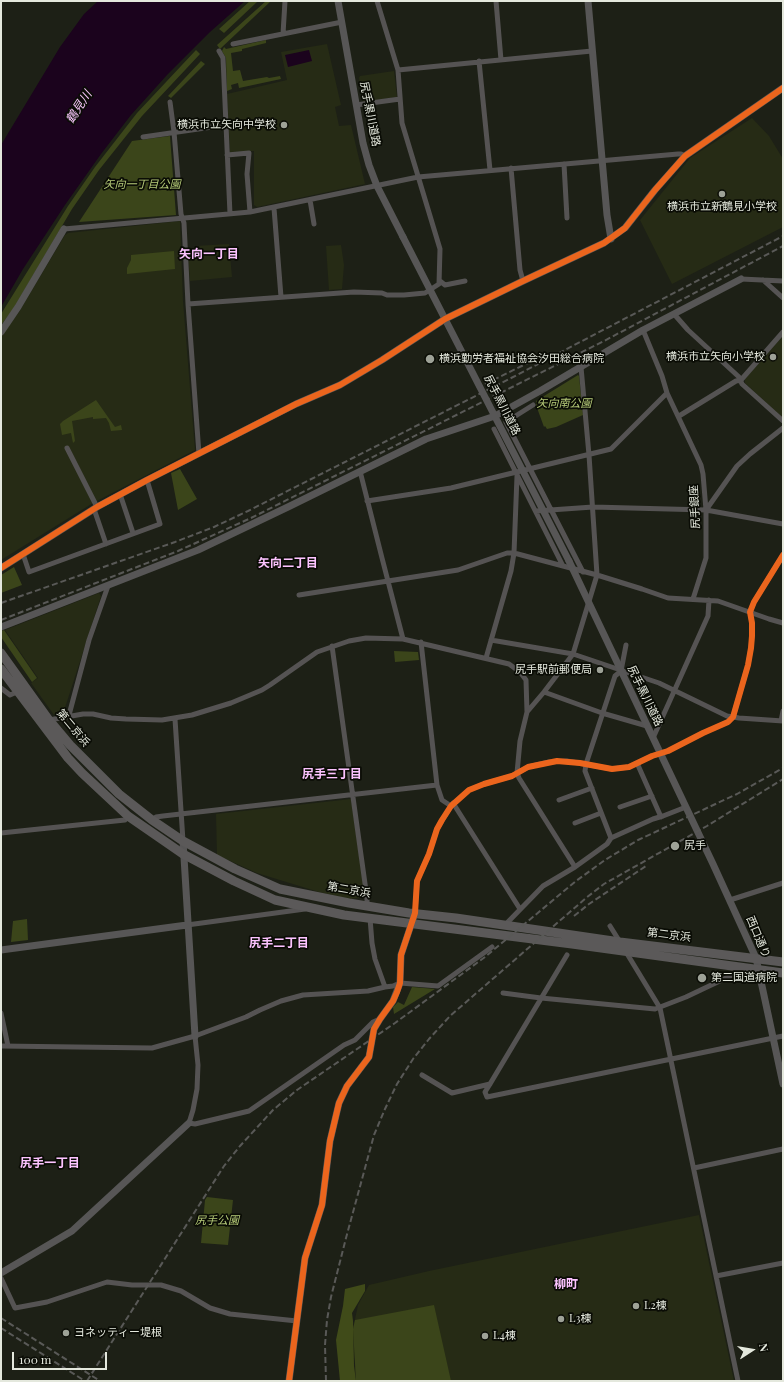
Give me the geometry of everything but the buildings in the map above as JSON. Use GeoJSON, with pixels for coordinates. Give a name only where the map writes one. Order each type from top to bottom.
{"type":"FeatureCollection","features":[{"type":"Feature","properties":{"kind":"highway","name":"第二京浜"},"geometry":{"type":"LineString","coordinates":[[1,653],[70,745],[91,768],[119,794],[152,820],[183,841],[235,869],[280,888],[367,906],[620,942],[783,962]]}},
{"type":"Feature","properties":{"kind":"highway","name":"第二京浜"},"geometry":{"type":"LineString","coordinates":[[1,669],[68,758],[128,816],[183,854],[234,881],[275,900],[344,915],[783,972]]}},
{"type":"Feature","properties":{"kind":"street"},"geometry":{"type":"LineString","coordinates":[[283,34],[285,1]]}},
{"type":"Feature","properties":{"kind":"street","name":"尻手黒川道路"},"geometry":{"type":"LineString","coordinates":[[338,1],[363,143],[377,186],[574,570],[686,807]]}},
{"type":"Feature","properties":{"kind":"street"},"geometry":{"type":"LineString","coordinates":[[188,304],[354,292],[404,295],[425,293],[439,284],[440,249],[402,122],[398,70],[377,1]]}},
{"type":"Feature","properties":{"kind":"street"},"geometry":{"type":"LineString","coordinates":[[496,1],[501,60]]}},
{"type":"Feature","properties":{"kind":"street"},"geometry":{"type":"LineString","coordinates":[[588,1],[607,215],[611,239]]}},
{"type":"Feature","properties":{"kind":"street"},"geometry":{"type":"LineString","coordinates":[[233,44],[342,22]]}},
{"type":"Feature","properties":{"kind":"street"},"geometry":{"type":"LineString","coordinates":[[218,51],[224,58],[230,214]]}},
{"type":"Feature","properties":{"kind":"street"},"geometry":{"type":"LineString","coordinates":[[398,70],[592,51]]}},
{"type":"Feature","properties":{"kind":"street"},"geometry":{"type":"LineString","coordinates":[[479,61],[490,170]]}},
{"type":"Feature","properties":{"kind":"street"},"geometry":{"type":"LineString","coordinates":[[1,568],[95,508],[120,494],[296,404],[340,384],[382,360],[445,319],[611,239],[625,228],[685,156],[783,88]]}},
{"type":"Feature","properties":{"kind":"street"},"geometry":{"type":"LineString","coordinates":[[356,105],[400,99]]}},
{"type":"Feature","properties":{"kind":"street"},"geometry":{"type":"LineString","coordinates":[[170,102],[182,219],[184,223],[188,304],[200,454]]}},
{"type":"Feature","properties":{"kind":"street"},"geometry":{"type":"LineString","coordinates":[[143,137],[226,125]]}},
{"type":"Feature","properties":{"kind":"street"},"geometry":{"type":"LineString","coordinates":[[227,155],[249,153],[247,174],[250,212]]}},
{"type":"Feature","properties":{"kind":"street"},"geometry":{"type":"LineString","coordinates":[[1,332],[18,307],[64,229],[250,212],[418,176],[678,154],[685,156]]}},
{"type":"Feature","properties":{"kind":"street"},"geometry":{"type":"LineString","coordinates":[[564,164],[567,218]]}},
{"type":"Feature","properties":{"kind":"street"},"geometry":{"type":"LineString","coordinates":[[512,168],[520,270],[523,281]]}},
{"type":"Feature","properties":{"kind":"street"},"geometry":{"type":"LineString","coordinates":[[310,200],[314,224]]}},
{"type":"Feature","properties":{"kind":"street"},"geometry":{"type":"LineString","coordinates":[[274,208],[281,297]]}},
{"type":"Feature","properties":{"kind":"street"},"geometry":{"type":"LineString","coordinates":[[1,627],[108,586],[222,539],[426,439],[495,416],[642,330],[741,279],[783,281]]}},
{"type":"Feature","properties":{"kind":"street"},"geometry":{"type":"LineString","coordinates":[[763,280],[783,298]]}},
{"type":"Feature","properties":{"kind":"street"},"geometry":{"type":"LineString","coordinates":[[440,281],[445,285],[465,281]]}},
{"type":"Feature","properties":{"kind":"street"},"geometry":{"type":"LineString","coordinates":[[674,314],[688,330],[740,377],[742,384],[783,421]]}},
{"type":"Feature","properties":{"kind":"street","name":"尻手銀座"},"geometry":{"type":"LineString","coordinates":[[642,330],[662,376],[667,393],[701,465],[703,474],[706,510],[706,558],[693,599]]}},
{"type":"Feature","properties":{"kind":"street"},"geometry":{"type":"LineString","coordinates":[[679,416],[736,381],[741,380],[783,332]]}},
{"type":"Feature","properties":{"kind":"street"},"geometry":{"type":"LineString","coordinates":[[527,712],[573,654],[597,576],[589,455],[581,367]]}},
{"type":"Feature","properties":{"kind":"street"},"geometry":{"type":"LineString","coordinates":[[367,501],[451,488],[516,474],[611,449],[667,393]]}},
{"type":"Feature","properties":{"kind":"street"},"geometry":{"type":"LineString","coordinates":[[533,405],[506,422],[583,572]]}},
{"type":"Feature","properties":{"kind":"street"},"geometry":{"type":"LineString","coordinates":[[706,510],[737,466],[783,428]]}},
{"type":"Feature","properties":{"kind":"street"},"geometry":{"type":"LineString","coordinates":[[494,429],[563,566]]}},
{"type":"Feature","properties":{"kind":"street"},"geometry":{"type":"LineString","coordinates":[[67,448],[95,508],[106,544]]}},
{"type":"Feature","properties":{"kind":"street"},"geometry":{"type":"LineString","coordinates":[[360,471],[403,639]]}},
{"type":"Feature","properties":{"kind":"street"},"geometry":{"type":"LineString","coordinates":[[486,658],[511,571],[514,553],[516,474]]}},
{"type":"Feature","properties":{"kind":"street"},"geometry":{"type":"LineString","coordinates":[[22,554],[29,572],[160,524],[147,480]]}},
{"type":"Feature","properties":{"kind":"street"},"geometry":{"type":"LineString","coordinates":[[120,494],[133,533]]}},
{"type":"Feature","properties":{"kind":"street"},"geometry":{"type":"LineString","coordinates":[[536,511],[593,508],[706,510],[783,524]]}},
{"type":"Feature","properties":{"kind":"street"},"geometry":{"type":"LineString","coordinates":[[299,595],[458,570],[507,553],[514,553],[642,589],[668,598],[718,601],[783,623]]}},
{"type":"Feature","properties":{"kind":"street"},"geometry":{"type":"LineString","coordinates":[[289,1381],[305,1258],[322,1205],[330,1141],[340,1103],[347,1086],[369,1057],[374,1030],[393,1001],[400,983],[401,955],[415,913],[417,881],[429,854],[437,829],[452,804],[469,790],[512,776],[528,767],[549,762],[567,761],[618,769],[629,767],[652,756],[668,751],[728,722],[733,717],[748,665],[751,648],[752,623],[750,612],[754,602],[783,555]]}},
{"type":"Feature","properties":{"kind":"street"},"geometry":{"type":"LineString","coordinates":[[69,716],[89,640],[108,586]]}},
{"type":"Feature","properties":{"kind":"street"},"geometry":{"type":"LineString","coordinates":[[653,738],[708,616],[709,600]]}},
{"type":"Feature","properties":{"kind":"street"},"geometry":{"type":"LineString","coordinates":[[50,720],[69,716],[93,714],[126,720],[162,720],[192,715],[231,703],[262,690],[317,652],[332,646],[360,639],[403,639],[421,642],[509,664],[524,676],[527,686],[527,712],[520,741],[517,773],[575,867]]}},
{"type":"Feature","properties":{"kind":"street"},"geometry":{"type":"LineString","coordinates":[[491,640],[573,654],[637,675],[675,690],[728,716],[782,721],[783,711]]}},
{"type":"Feature","properties":{"kind":"street"},"geometry":{"type":"LineString","coordinates":[[421,642],[437,785],[442,800],[452,804],[520,909]]}},
{"type":"Feature","properties":{"kind":"street"},"geometry":{"type":"LineString","coordinates":[[611,838],[585,771],[602,713],[615,676],[621,671],[626,645]]}},
{"type":"Feature","properties":{"kind":"street"},"geometry":{"type":"LineString","coordinates":[[332,646],[367,906]]}},
{"type":"Feature","properties":{"kind":"street"},"geometry":{"type":"LineString","coordinates":[[1,688],[10,695],[17,692]]}},
{"type":"Feature","properties":{"kind":"street"},"geometry":{"type":"LineString","coordinates":[[544,692],[602,713],[647,726]]}},
{"type":"Feature","properties":{"kind":"street"},"geometry":{"type":"LineString","coordinates":[[1,1273],[72,1231],[189,1123],[193,1110],[198,1065],[187,925],[175,719]]}},
{"type":"Feature","properties":{"kind":"street"},"geometry":{"type":"LineString","coordinates":[[638,763],[661,817]]}},
{"type":"Feature","properties":{"kind":"street"},"geometry":{"type":"LineString","coordinates":[[152,820],[156,817],[437,785]]}},
{"type":"Feature","properties":{"kind":"street"},"geometry":{"type":"LineString","coordinates":[[559,800],[592,788]]}},
{"type":"Feature","properties":{"kind":"street"},"geometry":{"type":"LineString","coordinates":[[620,807],[652,796]]}},
{"type":"Feature","properties":{"kind":"street"},"geometry":{"type":"LineString","coordinates":[[504,926],[542,886],[575,867],[607,844],[611,838],[653,819],[686,807]]}},
{"type":"Feature","properties":{"kind":"street","name":"西口通り"},"geometry":{"type":"LineString","coordinates":[[686,807],[756,958],[783,1084]]}},
{"type":"Feature","properties":{"kind":"street"},"geometry":{"type":"LineString","coordinates":[[575,823],[601,813]]}},
{"type":"Feature","properties":{"kind":"street"},"geometry":{"type":"LineString","coordinates":[[1,833],[125,820],[128,816]]}},
{"type":"Feature","properties":{"kind":"street"},"geometry":{"type":"LineString","coordinates":[[730,900],[783,883]]}},
{"type":"Feature","properties":{"kind":"street"},"geometry":{"type":"LineString","coordinates":[[1,950],[310,907]]}},
{"type":"Feature","properties":{"kind":"street"},"geometry":{"type":"LineString","coordinates":[[370,918],[375,959],[385,987]]}},
{"type":"Feature","properties":{"kind":"street"},"geometry":{"type":"LineString","coordinates":[[610,926],[620,942]]}},
{"type":"Feature","properties":{"kind":"street"},"geometry":{"type":"LineString","coordinates":[[1,1046],[152,1048],[195,1036],[297,996],[368,991],[393,986],[400,983],[438,986],[492,947]]}},
{"type":"Feature","properties":{"kind":"street"},"geometry":{"type":"LineString","coordinates":[[626,952],[660,1008],[738,1381]]}},
{"type":"Feature","properties":{"kind":"street"},"geometry":{"type":"LineString","coordinates":[[567,955],[485,1092],[487,1097],[783,1036]]}},
{"type":"Feature","properties":{"kind":"street"},"geometry":{"type":"LineString","coordinates":[[502,992],[541,998],[655,1009],[748,968]]}},
{"type":"Feature","properties":{"kind":"street"},"geometry":{"type":"LineString","coordinates":[[1,1013],[8,1046]]}},
{"type":"Feature","properties":{"kind":"street"},"geometry":{"type":"LineString","coordinates":[[189,1123],[195,1124],[250,1111],[344,1045],[355,1040],[373,1022],[380,1019]]}},
{"type":"Feature","properties":{"kind":"street"},"geometry":{"type":"LineString","coordinates":[[422,1075],[452,1093],[490,1084]]}},
{"type":"Feature","properties":{"kind":"street"},"geometry":{"type":"LineString","coordinates":[[694,1168],[783,1149]]}},
{"type":"Feature","properties":{"kind":"street"},"geometry":{"type":"LineString","coordinates":[[716,1276],[783,1262]]}},
{"type":"Feature","properties":{"kind":"street"},"geometry":{"type":"LineString","coordinates":[[1,1278],[15,1308],[47,1302],[107,1282],[132,1285],[161,1285],[181,1292],[210,1308],[230,1314],[297,1321]]}},
{"type":"Feature","properties":{"kind":"shaded area","name":"横浜市立矢向中学校"},"geometry":{"type":"Polygon","coordinates":[[[327,44],[341,105],[335,107],[339,126],[351,125],[365,184],[257,207],[254,205],[254,151],[230,152],[227,94],[287,80],[281,52],[327,44]]]}},
{"type":"Feature","properties":{"kind":"shaded area"},"geometry":{"type":"Polygon","coordinates":[[[394,71],[397,97],[363,102],[359,78],[360,76],[394,71]]]}},
{"type":"Feature","properties":{"kind":"shaded area","name":"横浜市立新鶴見小学校"},"geometry":{"type":"Polygon","coordinates":[[[752,118],[769,136],[783,159],[783,227],[672,284],[640,220],[690,158],[752,118]]]}},
{"type":"Feature","properties":{"kind":"shaded area"},"geometry":{"type":"Polygon","coordinates":[[[180,221],[183,301],[195,450],[93,503],[1,560],[1,336],[19,312],[65,235],[68,233],[180,221]]]}},
{"type":"Feature","properties":{"kind":"shaded area"},"geometry":{"type":"Polygon","coordinates":[[[229,244],[232,277],[190,281],[188,255],[195,254],[195,246],[229,244]]]}},
{"type":"Feature","properties":{"kind":"shaded area"},"geometry":{"type":"Polygon","coordinates":[[[341,245],[344,265],[342,289],[329,290],[326,246],[341,245]]]}},
{"type":"Feature","properties":{"kind":"shaded area","name":"横浜市立矢向小学校"},"geometry":{"type":"Polygon","coordinates":[[[783,336],[783,418],[745,383],[745,379],[783,336]]]}},
{"type":"Feature","properties":{"kind":"shaded area"},"geometry":{"type":"Polygon","coordinates":[[[99,593],[101,596],[63,714],[54,715],[31,683],[38,678],[5,630],[99,593]]]}},
{"type":"Feature","properties":{"kind":"shaded area"},"geometry":{"type":"Polygon","coordinates":[[[351,799],[365,897],[349,899],[319,892],[257,873],[217,855],[216,814],[351,799]]]}},
{"type":"Feature","properties":{"kind":"shaded area"},"geometry":{"type":"Polygon","coordinates":[[[699,1215],[734,1381],[356,1381],[353,1329],[358,1305],[369,1285],[429,1271],[699,1215]]]}},
{"type":"Feature","properties":{"kind":"green space"},"geometry":{"type":"Polygon","coordinates":[[[250,1],[258,1],[224,33],[219,29],[250,1]]]}},
{"type":"Feature","properties":{"kind":"green space"},"geometry":{"type":"Polygon","coordinates":[[[266,1],[271,1],[220,49],[217,45],[266,1]]]}},
{"type":"Feature","properties":{"kind":"green space"},"geometry":{"type":"Polygon","coordinates":[[[266,40],[266,43],[231,53],[233,71],[240,70],[243,81],[280,76],[281,79],[239,88],[238,83],[231,85],[232,89],[227,91],[226,58],[222,51],[224,47],[226,49],[266,40]]]}},
{"type":"Feature","properties":{"kind":"green space"},"geometry":{"type":"Polygon","coordinates":[[[196,50],[200,54],[142,116],[99,170],[72,209],[12,311],[1,325],[1,314],[68,206],[95,167],[137,113],[196,50]]]}},
{"type":"Feature","properties":{"kind":"green space"},"geometry":{"type":"Polygon","coordinates":[[[201,61],[205,64],[171,98],[168,96],[201,61]]]}},
{"type":"Feature","properties":{"kind":"green space","name":"矢向一丁目公園"},"geometry":{"type":"Polygon","coordinates":[[[170,136],[176,215],[79,222],[132,141],[170,136]]]}},
{"type":"Feature","properties":{"kind":"green space"},"geometry":{"type":"Polygon","coordinates":[[[174,251],[175,269],[127,274],[127,268],[131,260],[131,255],[174,251]]]}},
{"type":"Feature","properties":{"kind":"green space","name":"矢向南公園"},"geometry":{"type":"Polygon","coordinates":[[[578,375],[583,415],[556,427],[547,429],[545,426],[544,427],[536,401],[578,375]]]}},
{"type":"Feature","properties":{"kind":"green space"},"geometry":{"type":"Polygon","coordinates":[[[96,400],[115,427],[121,425],[122,430],[111,431],[106,418],[93,419],[93,417],[72,421],[75,441],[73,443],[71,433],[62,435],[60,424],[96,400]]]}},
{"type":"Feature","properties":{"kind":"green space"},"geometry":{"type":"Polygon","coordinates":[[[180,469],[197,499],[178,510],[171,473],[180,469]]]}},
{"type":"Feature","properties":{"kind":"green space"},"geometry":{"type":"Polygon","coordinates":[[[14,567],[22,585],[1,593],[1,575],[14,567]]]}},
{"type":"Feature","properties":{"kind":"green space"},"geometry":{"type":"Polygon","coordinates":[[[4,630],[37,678],[32,682],[1,637],[1,631],[4,630]]]}},
{"type":"Feature","properties":{"kind":"green space"},"geometry":{"type":"Polygon","coordinates":[[[394,651],[418,652],[419,660],[395,662],[394,651]]]}},
{"type":"Feature","properties":{"kind":"green space"},"geometry":{"type":"Polygon","coordinates":[[[27,919],[28,940],[11,942],[13,921],[27,919]]]}},
{"type":"Feature","properties":{"kind":"green space"},"geometry":{"type":"Polygon","coordinates":[[[412,987],[435,989],[394,1014],[393,1007],[398,1002],[404,1005],[412,987]]]}},
{"type":"Feature","properties":{"kind":"green space","name":"尻手公園"},"geometry":{"type":"Polygon","coordinates":[[[207,1197],[233,1200],[228,1245],[201,1243],[205,1200],[207,1197]]]}},
{"type":"Feature","properties":{"kind":"green space"},"geometry":{"type":"Polygon","coordinates":[[[365,1284],[365,1291],[352,1313],[356,1381],[340,1381],[336,1340],[345,1289],[365,1284]]]}},
{"type":"Feature","properties":{"kind":"green space"},"geometry":{"type":"Polygon","coordinates":[[[434,1305],[451,1381],[356,1381],[353,1329],[355,1320],[434,1305]]]}},
{"type":"Feature","properties":{"kind":"water","name":"鶴見川"},"geometry":{"type":"Polygon","coordinates":[[[98,1],[245,1],[210,32],[167,75],[131,115],[65,205],[23,269],[1,307],[1,145],[60,47],[84,14],[98,1]]]}},
{"type":"Feature","properties":{"kind":"water"},"geometry":{"type":"Polygon","coordinates":[[[309,50],[312,61],[288,67],[285,55],[309,50]]]}},
{"type":"Feature","properties":{"kind":"railway"},"geometry":{"type":"LineString","coordinates":[[1,603],[214,527],[517,375],[783,236]]}},
{"type":"Feature","properties":{"kind":"railway"},"geometry":{"type":"LineString","coordinates":[[1,620],[178,551],[251,518],[604,341],[783,246]]}},
{"type":"Feature","properties":{"kind":"railway"},"geometry":{"type":"LineString","coordinates":[[477,388],[536,359]]}},
{"type":"Feature","properties":{"kind":"railway"},"geometry":{"type":"LineString","coordinates":[[87,1381],[224,1166],[273,1110],[297,1090],[395,1023],[485,957],[576,881],[605,860],[638,840],[737,794],[783,768]]}},
{"type":"Feature","properties":{"kind":"railway"},"geometry":{"type":"LineString","coordinates":[[326,1381],[325,1345],[327,1320],[331,1297],[346,1238],[374,1135],[397,1084],[413,1059],[450,1016],[604,884],[707,826],[783,779]]}},
{"type":"Feature","properties":{"kind":"railway"},"geometry":{"type":"LineString","coordinates":[[574,916],[589,904],[646,866]]}},
{"type":"Feature","properties":{"kind":"railway"},"geometry":{"type":"LineString","coordinates":[[1,1318],[100,1381]]}},
{"type":"Feature","properties":{"kind":"railway"},"geometry":{"type":"LineString","coordinates":[[1,1328],[85,1381]]}},
{"type":"Feature","properties":{"kind":"cycle path"},"geometry":{"type":"LineString","coordinates":[[1,568],[97,507],[296,404],[340,385],[445,319],[604,243],[625,228],[655,190],[685,156],[783,88]]}},
{"type":"Feature","properties":{"kind":"cycle path"},"geometry":{"type":"LineString","coordinates":[[289,1381],[305,1258],[322,1205],[330,1141],[339,1103],[347,1086],[369,1057],[374,1029],[393,1001],[397,992],[400,983],[401,955],[415,913],[417,881],[429,854],[437,829],[442,820],[451,806],[469,790],[512,776],[528,767],[557,761],[580,763],[612,769],[629,767],[652,756],[668,751],[728,722],[733,717],[748,665],[752,636],[750,612],[754,602],[783,555]]}},
{"type":"Feature","properties":{"kind":"place","name":"横浜市立矢向中学校"},"geometry":{"type":"Point","coordinates":[284,125]}},
{"type":"Feature","properties":{"kind":"place","name":"横浜市立新鶴見小学校"},"geometry":{"type":"Point","coordinates":[722,194]}},
{"type":"Feature","properties":{"kind":"place","name":"横浜市立矢向小学校"},"geometry":{"type":"Point","coordinates":[773,357]}},
{"type":"Feature","properties":{"kind":"place","name":"横浜勤労者福祉協会汐田総合病院"},"geometry":{"type":"Point","coordinates":[430,359]}},
{"type":"Feature","properties":{"kind":"place","name":"尻手駅前郵便局"},"geometry":{"type":"Point","coordinates":[600,670]}},
{"type":"Feature","properties":{"kind":"place","name":"尻手"},"geometry":{"type":"Point","coordinates":[675,846]}},
{"type":"Feature","properties":{"kind":"place","name":"第二国道病院"},"geometry":{"type":"Point","coordinates":[702,978]}},
{"type":"Feature","properties":{"kind":"place","name":"L2棟"},"geometry":{"type":"Point","coordinates":[636,1306]}},
{"type":"Feature","properties":{"kind":"place","name":"L3棟"},"geometry":{"type":"Point","coordinates":[561,1319]}},
{"type":"Feature","properties":{"kind":"place","name":"ヨネッティー堤根"},"geometry":{"type":"Point","coordinates":[66,1333]}},
{"type":"Feature","properties":{"kind":"place","name":"L4棟"},"geometry":{"type":"Point","coordinates":[485,1336]}},
{"type":"Feature","properties":{"kind":"district","name":"矢向一丁目"},"geometry":{"type":"Point","coordinates":[209,254]}},
{"type":"Feature","properties":{"kind":"district","name":"矢向二丁目"},"geometry":{"type":"Point","coordinates":[288,563]}},
{"type":"Feature","properties":{"kind":"district","name":"尻手三丁目"},"geometry":{"type":"Point","coordinates":[332,774]}},
{"type":"Feature","properties":{"kind":"district","name":"尻手二丁目"},"geometry":{"type":"Point","coordinates":[279,943]}},
{"type":"Feature","properties":{"kind":"district","name":"尻手一丁目"},"geometry":{"type":"Point","coordinates":[50,1163]}},
{"type":"Feature","properties":{"kind":"district","name":"柳町"},"geometry":{"type":"Point","coordinates":[566,1284]}}]}
